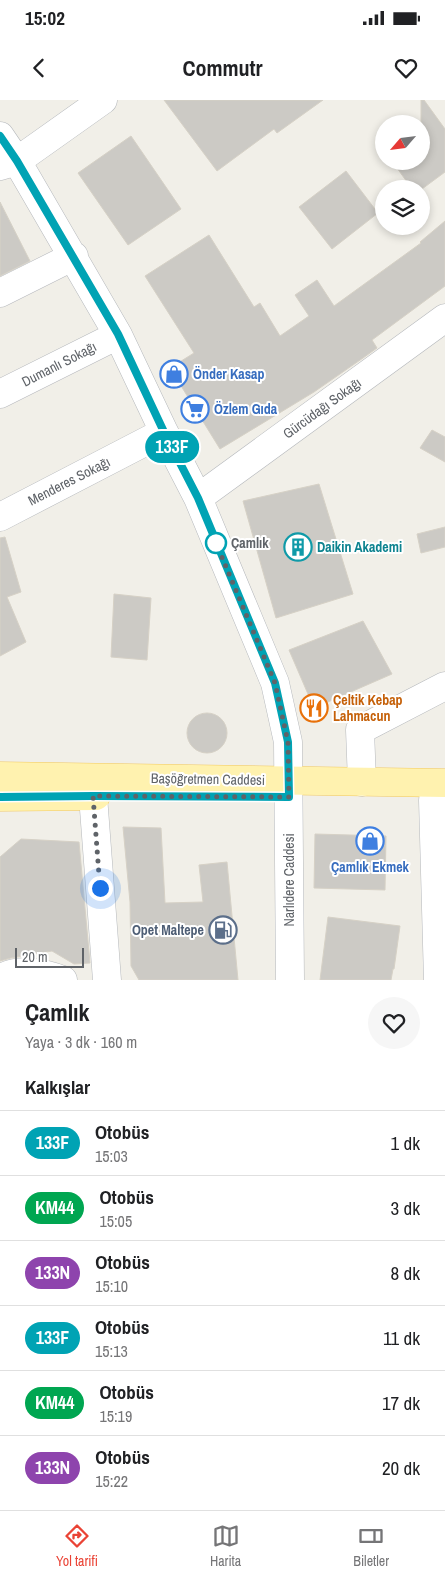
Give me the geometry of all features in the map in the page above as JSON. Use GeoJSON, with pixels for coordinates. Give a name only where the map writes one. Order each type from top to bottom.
{"type":"FeatureCollection","features":[{"type":"Feature","properties":{"kind":"main road","name":"Başöğretmen Caddesi"},"geometry":{"type":"LineString","coordinates":[[3,785],[93,796],[289,788],[362,782],[441,794]]}},
{"type":"Feature","properties":{"kind":"main road","name":"Başöğretmen Caddesi"},"geometry":{"type":"LineString","coordinates":[[3,785],[289,788],[441,794]]}},
{"type":"Feature","properties":{"kind":"street"},"geometry":{"type":"LineString","coordinates":[[9,164],[103,100]]}},
{"type":"Feature","properties":{"kind":"street","name":"Narlıdere Caddesi"},"geometry":{"type":"LineString","coordinates":[[0,136],[9,164],[74,256],[118,334],[164,432],[198,498],[275,683],[288,742],[290,980]]}},
{"type":"Feature","properties":{"kind":"street"},"geometry":{"type":"LineString","coordinates":[[0,293],[74,256]]}},
{"type":"Feature","properties":{"kind":"street","name":"Gürcüdağı Sokağı"},"geometry":{"type":"LineString","coordinates":[[198,498],[445,318]]}},
{"type":"Feature","properties":{"kind":"street","name":"Dumanlı Sokağı"},"geometry":{"type":"LineString","coordinates":[[0,394],[118,334]]}},
{"type":"Feature","properties":{"kind":"street","name":"Menderes Sokağı"},"geometry":{"type":"LineString","coordinates":[[0,517],[164,432]]}},
{"type":"Feature","properties":{"kind":"street"},"geometry":{"type":"LineString","coordinates":[[362,782],[360,730],[445,686]]}},
{"type":"Feature","properties":{"kind":"street"},"geometry":{"type":"LineString","coordinates":[[438,980],[441,794]]}},
{"type":"Feature","properties":{"kind":"street"},"geometry":{"type":"LineString","coordinates":[[93,796],[107,980]]}},
{"type":"Feature","properties":{"kind":"street"},"geometry":{"type":"LineString","coordinates":[[0,980],[5,975],[24,972],[63,980]]}},
{"type":"Feature","properties":{"kind":"building"},"geometry":{"type":"Polygon","coordinates":[[[164,100],[323,100],[277,133],[274,129],[217,171],[164,100]]]}},
{"type":"Feature","properties":{"kind":"building"},"geometry":{"type":"Polygon","coordinates":[[[421,100],[424,100],[445,129],[445,172],[430,183],[430,180],[406,180],[398,170],[430,170],[430,115],[421,115],[421,100]]]}},
{"type":"Feature","properties":{"kind":"building"},"geometry":{"type":"Polygon","coordinates":[[[131,136],[181,209],[128,245],[78,173],[131,136]]]}},
{"type":"Feature","properties":{"kind":"building"},"geometry":{"type":"Polygon","coordinates":[[[346,171],[375,209],[375,215],[332,249],[299,207],[346,171]]]}},
{"type":"Feature","properties":{"kind":"building"},"geometry":{"type":"Polygon","coordinates":[[[0,202],[30,261],[0,276],[0,202]]]}},
{"type":"Feature","properties":{"kind":"building"},"geometry":{"type":"Polygon","coordinates":[[[445,221],[445,286],[372,340],[377,348],[314,392],[220,449],[170,368],[194,353],[145,276],[209,235],[254,307],[260,303],[280,336],[309,316],[295,295],[317,280],[334,306],[421,243],[445,221]]]}},
{"type":"Feature","properties":{"kind":"building"},"geometry":{"type":"Polygon","coordinates":[[[432,430],[445,437],[445,462],[420,448],[432,430]]]}},
{"type":"Feature","properties":{"kind":"building","name":"Daikin Akademi"},"geometry":{"type":"Polygon","coordinates":[[[319,484],[353,594],[276,618],[243,501],[319,484]]]}},
{"type":"Feature","properties":{"kind":"building"},"geometry":{"type":"Polygon","coordinates":[[[445,527],[445,547],[421,553],[417,534],[445,527]]]}},
{"type":"Feature","properties":{"kind":"building"},"geometry":{"type":"Polygon","coordinates":[[[5,537],[21,592],[7,597],[26,642],[0,656],[0,538],[5,537]]]}},
{"type":"Feature","properties":{"kind":"building"},"geometry":{"type":"Polygon","coordinates":[[[114,594],[151,598],[147,660],[111,657],[114,594]]]}},
{"type":"Feature","properties":{"kind":"building"},"geometry":{"type":"Polygon","coordinates":[[[363,621],[392,674],[314,708],[289,650],[363,621]]]}},
{"type":"Feature","properties":{"kind":"building"},"geometry":{"type":"Polygon","coordinates":[[[207,713],[221,719],[227,733],[221,747],[207,753],[193,747],[187,733],[193,719],[207,713]]]}},
{"type":"Feature","properties":{"kind":"building"},"geometry":{"type":"Polygon","coordinates":[[[123,827],[161,828],[165,903],[203,902],[199,865],[227,862],[238,980],[139,980],[131,966],[130,902],[123,827]]]}},
{"type":"Feature","properties":{"kind":"building"},"geometry":{"type":"Polygon","coordinates":[[[315,834],[386,836],[385,890],[314,888],[315,834]]]}},
{"type":"Feature","properties":{"kind":"building"},"geometry":{"type":"Polygon","coordinates":[[[21,839],[79,842],[90,963],[74,964],[52,951],[0,961],[0,857],[21,839]]]}},
{"type":"Feature","properties":{"kind":"building"},"geometry":{"type":"Polygon","coordinates":[[[328,917],[400,926],[391,980],[320,980],[328,917]]]}},
{"type":"Feature","properties":{"kind":"bus line","name":"133F"},"geometry":{"type":"LineString","coordinates":[[0,136],[74,256],[118,334],[164,432],[198,498],[275,683],[288,742],[289,797],[0,797]]}},
{"type":"Feature","properties":{"kind":"place","name":"Önder Kasap"},"geometry":{"type":"Point","coordinates":[174,374]}},
{"type":"Feature","properties":{"kind":"place","name":"Özlem Gıda"},"geometry":{"type":"Point","coordinates":[195,409]}},
{"type":"Feature","properties":{"kind":"place","name":"Çamlık"},"geometry":{"type":"Point","coordinates":[216,543]}},
{"type":"Feature","properties":{"kind":"place","name":"Daikin Akademi"},"geometry":{"type":"Point","coordinates":[298,547]}},
{"type":"Feature","properties":{"kind":"place","name":"Çeltik Kebap Lahmacun"},"geometry":{"type":"Point","coordinates":[314,708]}},
{"type":"Feature","properties":{"kind":"place","name":"Çamlık Ekmek"},"geometry":{"type":"Point","coordinates":[370,841]}},
{"type":"Feature","properties":{"kind":"place","name":"Opet Maltepe"},"geometry":{"type":"Point","coordinates":[223,930]}},
{"type":"Feature","properties":{"kind":"route"},"geometry":{"type":"LineString","coordinates":[[100,888],[93,796],[289,797],[288,742],[275,683],[216,543]]}}]}
